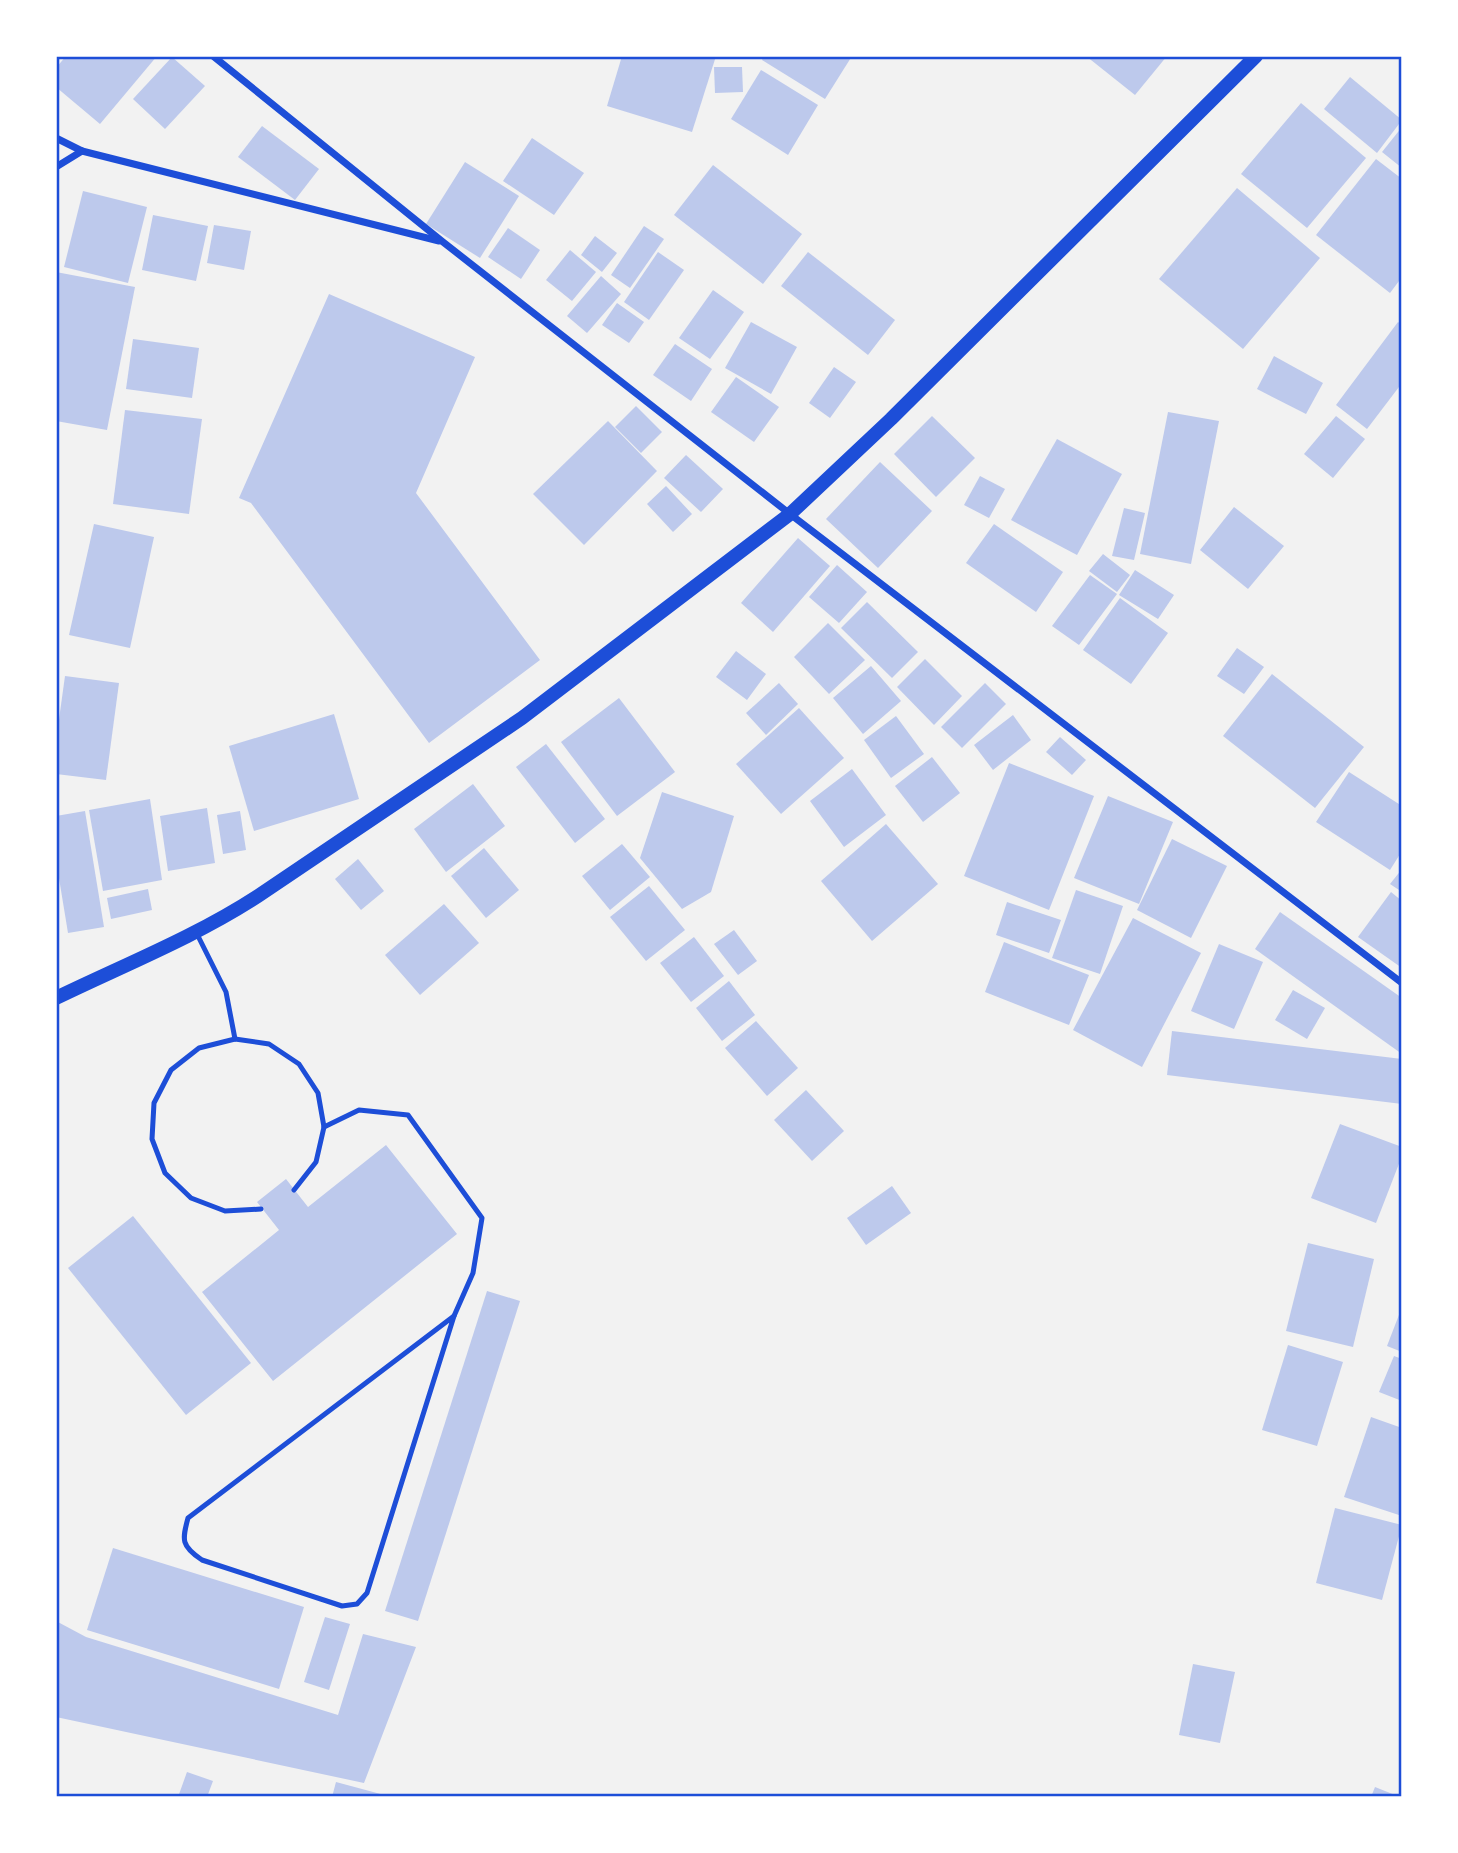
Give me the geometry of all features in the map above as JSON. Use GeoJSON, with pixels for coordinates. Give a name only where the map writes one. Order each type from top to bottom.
{"type":"FeatureCollection","features":[{"type":"Feature","properties":{"kind":"main road"},"geometry":{"type":"LineString","coordinates":[[56,998],[231,914],[522,718],[790,514],[891,419],[1255,56]]}},
{"type":"Feature","properties":{"kind":"street"},"geometry":{"type":"LineString","coordinates":[[213,56],[443,242],[790,514],[1402,983]]}},
{"type":"Feature","properties":{"kind":"street"},"geometry":{"type":"LineString","coordinates":[[56,138],[82,151],[443,242]]}},
{"type":"Feature","properties":{"kind":"street"},"geometry":{"type":"LineString","coordinates":[[56,167],[82,151]]}},
{"type":"Feature","properties":{"kind":"lane"},"geometry":{"type":"LineString","coordinates":[[196,932],[226,992],[235,1039]]}},
{"type":"Feature","properties":{"kind":"lane"},"geometry":{"type":"LineString","coordinates":[[261,1209],[225,1211],[191,1198],[165,1173],[152,1139],[154,1103],[171,1070],[199,1048],[235,1039],[269,1044],[299,1064],[318,1093],[324,1128],[316,1162],[294,1190]]}},
{"type":"Feature","properties":{"kind":"lane"},"geometry":{"type":"LineString","coordinates":[[324,1128],[359,1110],[408,1115],[482,1218],[473,1273],[454,1316],[367,1593],[357,1604],[342,1605],[202,1560],[189,1551],[183,1538],[188,1518],[454,1316]]}},
{"type":"Feature","properties":{"kind":"building"},"geometry":{"type":"Polygon","coordinates":[[[66,56],[157,56],[100,124],[56,87],[56,68],[66,56]]]}},
{"type":"Feature","properties":{"kind":"building"},"geometry":{"type":"Polygon","coordinates":[[[622,56],[716,56],[692,132],[607,106],[622,56]]]}},
{"type":"Feature","properties":{"kind":"building"},"geometry":{"type":"Polygon","coordinates":[[[764,56],[852,56],[825,99],[762,60],[764,56]]]}},
{"type":"Feature","properties":{"kind":"building"},"geometry":{"type":"Polygon","coordinates":[[[1086,56],[1167,56],[1135,95],[1086,56]]]}},
{"type":"Feature","properties":{"kind":"building"},"geometry":{"type":"Polygon","coordinates":[[[172,57],[205,86],[165,129],[133,99],[172,57]]]}},
{"type":"Feature","properties":{"kind":"building"},"geometry":{"type":"Polygon","coordinates":[[[714,67],[742,67],[743,92],[715,93],[714,67]]]}},
{"type":"Feature","properties":{"kind":"building"},"geometry":{"type":"Polygon","coordinates":[[[761,70],[818,105],[788,155],[731,119],[761,70]]]}},
{"type":"Feature","properties":{"kind":"building"},"geometry":{"type":"Polygon","coordinates":[[[1350,77],[1402,120],[1377,153],[1324,109],[1350,77]]]}},
{"type":"Feature","properties":{"kind":"building"},"geometry":{"type":"Polygon","coordinates":[[[1301,103],[1366,158],[1307,228],[1241,174],[1301,103]]]}},
{"type":"Feature","properties":{"kind":"building"},"geometry":{"type":"Polygon","coordinates":[[[262,126],[319,169],[295,200],[238,157],[262,126]]]}},
{"type":"Feature","properties":{"kind":"building"},"geometry":{"type":"Polygon","coordinates":[[[1402,127],[1402,168],[1382,152],[1402,127]]]}},
{"type":"Feature","properties":{"kind":"building"},"geometry":{"type":"Polygon","coordinates":[[[532,138],[584,173],[554,215],[503,181],[532,138]]]}},
{"type":"Feature","properties":{"kind":"building"},"geometry":{"type":"Polygon","coordinates":[[[1376,159],[1402,179],[1402,277],[1390,293],[1316,235],[1376,159]]]}},
{"type":"Feature","properties":{"kind":"building"},"geometry":{"type":"Polygon","coordinates":[[[465,162],[519,196],[480,258],[426,224],[465,162]]]}},
{"type":"Feature","properties":{"kind":"building"},"geometry":{"type":"Polygon","coordinates":[[[713,165],[802,234],[763,284],[674,215],[713,165]]]}},
{"type":"Feature","properties":{"kind":"building"},"geometry":{"type":"Polygon","coordinates":[[[1237,188],[1320,258],[1243,349],[1159,279],[1237,188]]]}},
{"type":"Feature","properties":{"kind":"building"},"geometry":{"type":"Polygon","coordinates":[[[83,191],[147,207],[128,283],[64,267],[83,191]]]}},
{"type":"Feature","properties":{"kind":"building"},"geometry":{"type":"Polygon","coordinates":[[[153,215],[208,226],[196,281],[142,270],[153,215]]]}},
{"type":"Feature","properties":{"kind":"building"},"geometry":{"type":"Polygon","coordinates":[[[214,225],[251,231],[244,270],[207,263],[214,225]]]}},
{"type":"Feature","properties":{"kind":"building"},"geometry":{"type":"Polygon","coordinates":[[[644,226],[664,239],[630,288],[611,275],[644,226]]]}},
{"type":"Feature","properties":{"kind":"building"},"geometry":{"type":"Polygon","coordinates":[[[508,228],[540,250],[521,279],[488,257],[508,228]]]}},
{"type":"Feature","properties":{"kind":"building"},"geometry":{"type":"Polygon","coordinates":[[[595,236],[617,253],[602,272],[581,255],[595,236]]]}},
{"type":"Feature","properties":{"kind":"building"},"geometry":{"type":"Polygon","coordinates":[[[570,250],[596,272],[572,301],[546,280],[570,250]]]}},
{"type":"Feature","properties":{"kind":"building"},"geometry":{"type":"Polygon","coordinates":[[[658,252],[684,270],[649,320],[624,302],[658,252]]]}},
{"type":"Feature","properties":{"kind":"building"},"geometry":{"type":"Polygon","coordinates":[[[808,252],[895,320],[868,355],[781,286],[808,252]]]}},
{"type":"Feature","properties":{"kind":"building"},"geometry":{"type":"Polygon","coordinates":[[[56,272],[135,287],[107,430],[56,421],[56,272]]]}},
{"type":"Feature","properties":{"kind":"building"},"geometry":{"type":"Polygon","coordinates":[[[601,276],[621,294],[587,333],[567,316],[601,276]]]}},
{"type":"Feature","properties":{"kind":"building"},"geometry":{"type":"Polygon","coordinates":[[[713,290],[744,312],[710,359],[679,338],[713,290]]]}},
{"type":"Feature","properties":{"kind":"building"},"geometry":{"type":"Polygon","coordinates":[[[329,294],[475,357],[416,493],[540,660],[429,743],[251,503],[239,498],[329,294]]]}},
{"type":"Feature","properties":{"kind":"building"},"geometry":{"type":"Polygon","coordinates":[[[617,303],[644,322],[629,343],[602,325],[617,303]]]}},
{"type":"Feature","properties":{"kind":"building"},"geometry":{"type":"Polygon","coordinates":[[[751,322],[797,347],[771,394],[725,368],[751,322]]]}},
{"type":"Feature","properties":{"kind":"building"},"geometry":{"type":"Polygon","coordinates":[[[1398,322],[1402,325],[1402,383],[1367,429],[1336,405],[1398,322]]]}},
{"type":"Feature","properties":{"kind":"building"},"geometry":{"type":"Polygon","coordinates":[[[133,339],[199,348],[192,398],[126,389],[133,339]]]}},
{"type":"Feature","properties":{"kind":"building"},"geometry":{"type":"Polygon","coordinates":[[[675,344],[712,369],[691,401],[653,375],[675,344]]]}},
{"type":"Feature","properties":{"kind":"building"},"geometry":{"type":"Polygon","coordinates":[[[1274,356],[1323,383],[1306,414],[1257,389],[1274,356]]]}},
{"type":"Feature","properties":{"kind":"building"},"geometry":{"type":"Polygon","coordinates":[[[834,367],[856,382],[830,418],[809,403],[834,367]]]}},
{"type":"Feature","properties":{"kind":"building"},"geometry":{"type":"Polygon","coordinates":[[[736,377],[779,407],[754,442],[711,412],[736,377]]]}},
{"type":"Feature","properties":{"kind":"building"},"geometry":{"type":"Polygon","coordinates":[[[636,406],[662,432],[641,453],[615,427],[636,406]]]}},
{"type":"Feature","properties":{"kind":"building"},"geometry":{"type":"Polygon","coordinates":[[[125,410],[202,419],[189,514],[113,504],[125,410]]]}},
{"type":"Feature","properties":{"kind":"building"},"geometry":{"type":"Polygon","coordinates":[[[1168,412],[1219,421],[1191,564],[1140,554],[1168,412]]]}},
{"type":"Feature","properties":{"kind":"building"},"geometry":{"type":"Polygon","coordinates":[[[932,416],[975,458],[936,497],[894,454],[932,416]]]}},
{"type":"Feature","properties":{"kind":"building"},"geometry":{"type":"Polygon","coordinates":[[[1336,416],[1365,439],[1333,478],[1304,454],[1336,416]]]}},
{"type":"Feature","properties":{"kind":"building"},"geometry":{"type":"Polygon","coordinates":[[[608,421],[657,471],[584,545],[533,494],[608,421]]]}},
{"type":"Feature","properties":{"kind":"building"},"geometry":{"type":"Polygon","coordinates":[[[1057,439],[1122,474],[1077,555],[1011,520],[1057,439]]]}},
{"type":"Feature","properties":{"kind":"building"},"geometry":{"type":"Polygon","coordinates":[[[686,455],[723,489],[701,512],[664,478],[686,455]]]}},
{"type":"Feature","properties":{"kind":"building"},"geometry":{"type":"Polygon","coordinates":[[[880,462],[932,511],[878,568],[826,519],[880,462]]]}},
{"type":"Feature","properties":{"kind":"building"},"geometry":{"type":"Polygon","coordinates":[[[980,476],[1005,489],[989,518],[964,505],[980,476]]]}},
{"type":"Feature","properties":{"kind":"building"},"geometry":{"type":"Polygon","coordinates":[[[666,486],[692,514],[673,532],[647,504],[666,486]]]}},
{"type":"Feature","properties":{"kind":"building"},"geometry":{"type":"Polygon","coordinates":[[[1234,507],[1284,546],[1248,589],[1200,550],[1234,507]]]}},
{"type":"Feature","properties":{"kind":"building"},"geometry":{"type":"Polygon","coordinates":[[[1124,508],[1145,513],[1134,560],[1112,556],[1124,508]]]}},
{"type":"Feature","properties":{"kind":"building"},"geometry":{"type":"Polygon","coordinates":[[[94,524],[154,537],[130,648],[69,635],[94,524]]]}},
{"type":"Feature","properties":{"kind":"building"},"geometry":{"type":"Polygon","coordinates":[[[994,524],[1063,572],[1036,612],[966,563],[994,524]]]}},
{"type":"Feature","properties":{"kind":"building"},"geometry":{"type":"Polygon","coordinates":[[[798,538],[830,566],[773,632],[741,603],[798,538]]]}},
{"type":"Feature","properties":{"kind":"building"},"geometry":{"type":"Polygon","coordinates":[[[1103,554],[1130,575],[1117,592],[1089,571],[1103,554]]]}},
{"type":"Feature","properties":{"kind":"building"},"geometry":{"type":"Polygon","coordinates":[[[837,565],[867,592],[839,623],[809,597],[837,565]]]}},
{"type":"Feature","properties":{"kind":"building"},"geometry":{"type":"Polygon","coordinates":[[[1135,570],[1174,595],[1158,619],[1119,595],[1135,570]]]}},
{"type":"Feature","properties":{"kind":"building"},"geometry":{"type":"Polygon","coordinates":[[[1090,575],[1117,594],[1079,645],[1052,626],[1090,575]]]}},
{"type":"Feature","properties":{"kind":"building"},"geometry":{"type":"Polygon","coordinates":[[[1120,598],[1168,633],[1131,684],[1083,650],[1120,598]]]}},
{"type":"Feature","properties":{"kind":"building"},"geometry":{"type":"Polygon","coordinates":[[[867,602],[918,652],[892,678],[841,628],[867,602]]]}},
{"type":"Feature","properties":{"kind":"building"},"geometry":{"type":"Polygon","coordinates":[[[828,623],[865,660],[829,694],[794,657],[828,623]]]}},
{"type":"Feature","properties":{"kind":"building"},"geometry":{"type":"Polygon","coordinates":[[[1237,648],[1264,667],[1244,694],[1217,676],[1237,648]]]}},
{"type":"Feature","properties":{"kind":"building"},"geometry":{"type":"Polygon","coordinates":[[[736,651],[766,674],[747,700],[716,677],[736,651]]]}},
{"type":"Feature","properties":{"kind":"building"},"geometry":{"type":"Polygon","coordinates":[[[925,659],[962,696],[934,725],[897,687],[925,659]]]}},
{"type":"Feature","properties":{"kind":"building"},"geometry":{"type":"Polygon","coordinates":[[[871,666],[901,701],[863,734],[833,698],[871,666]]]}},
{"type":"Feature","properties":{"kind":"building"},"geometry":{"type":"Polygon","coordinates":[[[1272,674],[1364,747],[1315,808],[1223,736],[1272,674]]]}},
{"type":"Feature","properties":{"kind":"building"},"geometry":{"type":"Polygon","coordinates":[[[65,676],[119,683],[106,780],[56,774],[56,741],[65,676]]]}},
{"type":"Feature","properties":{"kind":"building"},"geometry":{"type":"Polygon","coordinates":[[[779,683],[798,704],[766,735],[746,713],[779,683]]]}},
{"type":"Feature","properties":{"kind":"building"},"geometry":{"type":"Polygon","coordinates":[[[985,683],[1006,704],[962,748],[941,727],[985,683]]]}},
{"type":"Feature","properties":{"kind":"building"},"geometry":{"type":"Polygon","coordinates":[[[619,698],[675,772],[617,816],[561,742],[619,698]]]}},
{"type":"Feature","properties":{"kind":"building"},"geometry":{"type":"Polygon","coordinates":[[[799,708],[844,758],[781,814],[736,764],[799,708]]]}},
{"type":"Feature","properties":{"kind":"building"},"geometry":{"type":"Polygon","coordinates":[[[334,714],[359,799],[254,831],[229,746],[334,714]]]}},
{"type":"Feature","properties":{"kind":"building"},"geometry":{"type":"Polygon","coordinates":[[[1013,715],[1031,740],[993,770],[974,745],[1013,715]]]}},
{"type":"Feature","properties":{"kind":"building"},"geometry":{"type":"Polygon","coordinates":[[[896,716],[924,754],[891,778],[864,740],[896,716]]]}},
{"type":"Feature","properties":{"kind":"building"},"geometry":{"type":"Polygon","coordinates":[[[1060,737],[1086,760],[1072,775],[1046,752],[1060,737]]]}},
{"type":"Feature","properties":{"kind":"building"},"geometry":{"type":"Polygon","coordinates":[[[546,744],[605,819],[575,843],[516,767],[546,744]]]}},
{"type":"Feature","properties":{"kind":"building"},"geometry":{"type":"Polygon","coordinates":[[[932,757],[960,793],[923,822],[895,786],[932,757]]]}},
{"type":"Feature","properties":{"kind":"building"},"geometry":{"type":"Polygon","coordinates":[[[1009,763],[1094,796],[1049,910],[964,876],[1009,763]]]}},
{"type":"Feature","properties":{"kind":"building"},"geometry":{"type":"Polygon","coordinates":[[[852,769],[886,815],[844,847],[810,801],[852,769]]]}},
{"type":"Feature","properties":{"kind":"building"},"geometry":{"type":"Polygon","coordinates":[[[1349,772],[1402,806],[1402,851],[1390,870],[1316,822],[1349,772]]]}},
{"type":"Feature","properties":{"kind":"building"},"geometry":{"type":"Polygon","coordinates":[[[473,784],[505,826],[446,872],[414,829],[473,784]]]}},
{"type":"Feature","properties":{"kind":"building"},"geometry":{"type":"Polygon","coordinates":[[[662,792],[734,816],[711,892],[682,909],[640,858],[662,792]]]}},
{"type":"Feature","properties":{"kind":"building"},"geometry":{"type":"Polygon","coordinates":[[[1108,796],[1173,822],[1139,904],[1074,878],[1108,796]]]}},
{"type":"Feature","properties":{"kind":"building"},"geometry":{"type":"Polygon","coordinates":[[[150,799],[162,880],[103,891],[89,810],[150,799]]]}},
{"type":"Feature","properties":{"kind":"building"},"geometry":{"type":"Polygon","coordinates":[[[207,808],[215,863],[168,871],[160,816],[207,808]]]}},
{"type":"Feature","properties":{"kind":"building"},"geometry":{"type":"Polygon","coordinates":[[[85,811],[104,927],[68,933],[56,860],[56,816],[85,811]]]}},
{"type":"Feature","properties":{"kind":"building"},"geometry":{"type":"Polygon","coordinates":[[[240,811],[246,850],[223,854],[217,815],[240,811]]]}},
{"type":"Feature","properties":{"kind":"building"},"geometry":{"type":"Polygon","coordinates":[[[886,824],[938,884],[872,941],[821,881],[886,824]]]}},
{"type":"Feature","properties":{"kind":"building"},"geometry":{"type":"Polygon","coordinates":[[[1172,839],[1227,866],[1191,938],[1137,910],[1172,839]]]}},
{"type":"Feature","properties":{"kind":"building"},"geometry":{"type":"Polygon","coordinates":[[[622,844],[650,877],[610,910],[582,876],[622,844]]]}},
{"type":"Feature","properties":{"kind":"building"},"geometry":{"type":"Polygon","coordinates":[[[484,848],[519,890],[486,918],[451,876],[484,848]]]}},
{"type":"Feature","properties":{"kind":"building"},"geometry":{"type":"Polygon","coordinates":[[[358,859],[384,891],[361,910],[335,879],[358,859]]]}},
{"type":"Feature","properties":{"kind":"building"},"geometry":{"type":"Polygon","coordinates":[[[1402,869],[1402,892],[1390,884],[1402,869]]]}},
{"type":"Feature","properties":{"kind":"building"},"geometry":{"type":"Polygon","coordinates":[[[649,886],[685,930],[646,961],[610,917],[649,886]]]}},
{"type":"Feature","properties":{"kind":"building"},"geometry":{"type":"Polygon","coordinates":[[[148,889],[152,910],[111,919],[107,898],[148,889]]]}},
{"type":"Feature","properties":{"kind":"building"},"geometry":{"type":"Polygon","coordinates":[[[1076,890],[1123,906],[1100,974],[1052,958],[1076,890]]]}},
{"type":"Feature","properties":{"kind":"building"},"geometry":{"type":"Polygon","coordinates":[[[1391,892],[1402,901],[1402,968],[1358,937],[1391,892]]]}},
{"type":"Feature","properties":{"kind":"building"},"geometry":{"type":"Polygon","coordinates":[[[1007,902],[1061,920],[1049,953],[996,935],[1007,902]]]}},
{"type":"Feature","properties":{"kind":"building"},"geometry":{"type":"Polygon","coordinates":[[[444,904],[479,943],[420,995],[385,955],[444,904]]]}},
{"type":"Feature","properties":{"kind":"building"},"geometry":{"type":"Polygon","coordinates":[[[1280,912],[1402,998],[1402,1054],[1255,949],[1280,912]]]}},
{"type":"Feature","properties":{"kind":"building"},"geometry":{"type":"Polygon","coordinates":[[[1133,918],[1201,953],[1142,1067],[1073,1030],[1133,918]]]}},
{"type":"Feature","properties":{"kind":"building"},"geometry":{"type":"Polygon","coordinates":[[[734,930],[757,961],[738,975],[714,944],[734,930]]]}},
{"type":"Feature","properties":{"kind":"building"},"geometry":{"type":"Polygon","coordinates":[[[694,937],[724,976],[691,1002],[660,963],[694,937]]]}},
{"type":"Feature","properties":{"kind":"building"},"geometry":{"type":"Polygon","coordinates":[[[1004,942],[1089,975],[1069,1025],[985,992],[1004,942]]]}},
{"type":"Feature","properties":{"kind":"building"},"geometry":{"type":"Polygon","coordinates":[[[1219,944],[1263,962],[1234,1029],[1191,1011],[1219,944]]]}},
{"type":"Feature","properties":{"kind":"building"},"geometry":{"type":"Polygon","coordinates":[[[729,981],[755,1015],[722,1041],[696,1008],[729,981]]]}},
{"type":"Feature","properties":{"kind":"building"},"geometry":{"type":"Polygon","coordinates":[[[1293,990],[1325,1008],[1307,1039],[1275,1020],[1293,990]]]}},
{"type":"Feature","properties":{"kind":"building"},"geometry":{"type":"Polygon","coordinates":[[[756,1021],[798,1068],[767,1096],[725,1048],[756,1021]]]}},
{"type":"Feature","properties":{"kind":"building"},"geometry":{"type":"Polygon","coordinates":[[[1172,1031],[1402,1059],[1402,1104],[1167,1075],[1172,1031]]]}},
{"type":"Feature","properties":{"kind":"building"},"geometry":{"type":"Polygon","coordinates":[[[806,1090],[844,1131],[812,1161],[774,1120],[806,1090]]]}},
{"type":"Feature","properties":{"kind":"building"},"geometry":{"type":"Polygon","coordinates":[[[1340,1124],[1402,1147],[1402,1156],[1376,1223],[1311,1198],[1340,1124]]]}},
{"type":"Feature","properties":{"kind":"building"},"geometry":{"type":"Polygon","coordinates":[[[386,1145],[457,1234],[273,1381],[202,1292],[279,1230],[257,1202],[286,1179],[308,1207],[386,1145]]]}},
{"type":"Feature","properties":{"kind":"building"},"geometry":{"type":"Polygon","coordinates":[[[892,1186],[911,1213],[866,1245],[847,1218],[892,1186]]]}},
{"type":"Feature","properties":{"kind":"building"},"geometry":{"type":"Polygon","coordinates":[[[133,1216],[251,1363],[186,1415],[68,1268],[133,1216]]]}},
{"type":"Feature","properties":{"kind":"building"},"geometry":{"type":"Polygon","coordinates":[[[1308,1243],[1374,1259],[1353,1347],[1286,1331],[1308,1243]]]}},
{"type":"Feature","properties":{"kind":"building"},"geometry":{"type":"Polygon","coordinates":[[[487,1291],[520,1301],[418,1621],[385,1611],[487,1291]]]}},
{"type":"Feature","properties":{"kind":"building"},"geometry":{"type":"Polygon","coordinates":[[[1402,1307],[1402,1352],[1387,1346],[1402,1307]]]}},
{"type":"Feature","properties":{"kind":"building"},"geometry":{"type":"Polygon","coordinates":[[[1288,1345],[1343,1362],[1317,1446],[1262,1430],[1288,1345]]]}},
{"type":"Feature","properties":{"kind":"building"},"geometry":{"type":"Polygon","coordinates":[[[1394,1356],[1402,1359],[1402,1401],[1379,1392],[1394,1356]]]}},
{"type":"Feature","properties":{"kind":"building"},"geometry":{"type":"Polygon","coordinates":[[[1371,1417],[1402,1428],[1402,1516],[1344,1497],[1371,1417]]]}},
{"type":"Feature","properties":{"kind":"building"},"geometry":{"type":"Polygon","coordinates":[[[1335,1508],[1402,1525],[1382,1600],[1316,1583],[1335,1508]]]}},
{"type":"Feature","properties":{"kind":"building"},"geometry":{"type":"Polygon","coordinates":[[[113,1548],[304,1607],[279,1689],[87,1630],[113,1548]]]}},
{"type":"Feature","properties":{"kind":"building"},"geometry":{"type":"Polygon","coordinates":[[[325,1617],[350,1624],[329,1690],[304,1682],[325,1617]]]}},
{"type":"Feature","properties":{"kind":"building"},"geometry":{"type":"Polygon","coordinates":[[[56,1621],[86,1637],[338,1715],[363,1634],[416,1647],[364,1783],[56,1717],[56,1621]]]}},
{"type":"Feature","properties":{"kind":"building"},"geometry":{"type":"Polygon","coordinates":[[[1193,1664],[1235,1672],[1220,1743],[1179,1735],[1193,1664]]]}},
{"type":"Feature","properties":{"kind":"building"},"geometry":{"type":"Polygon","coordinates":[[[187,1772],[213,1781],[207,1797],[178,1797],[187,1772]]]}},
{"type":"Feature","properties":{"kind":"building"},"geometry":{"type":"Polygon","coordinates":[[[336,1782],[388,1796],[388,1797],[332,1797],[336,1782]]]}},
{"type":"Feature","properties":{"kind":"building"},"geometry":{"type":"Polygon","coordinates":[[[1375,1787],[1400,1797],[1371,1797],[1375,1787]]]}}]}
